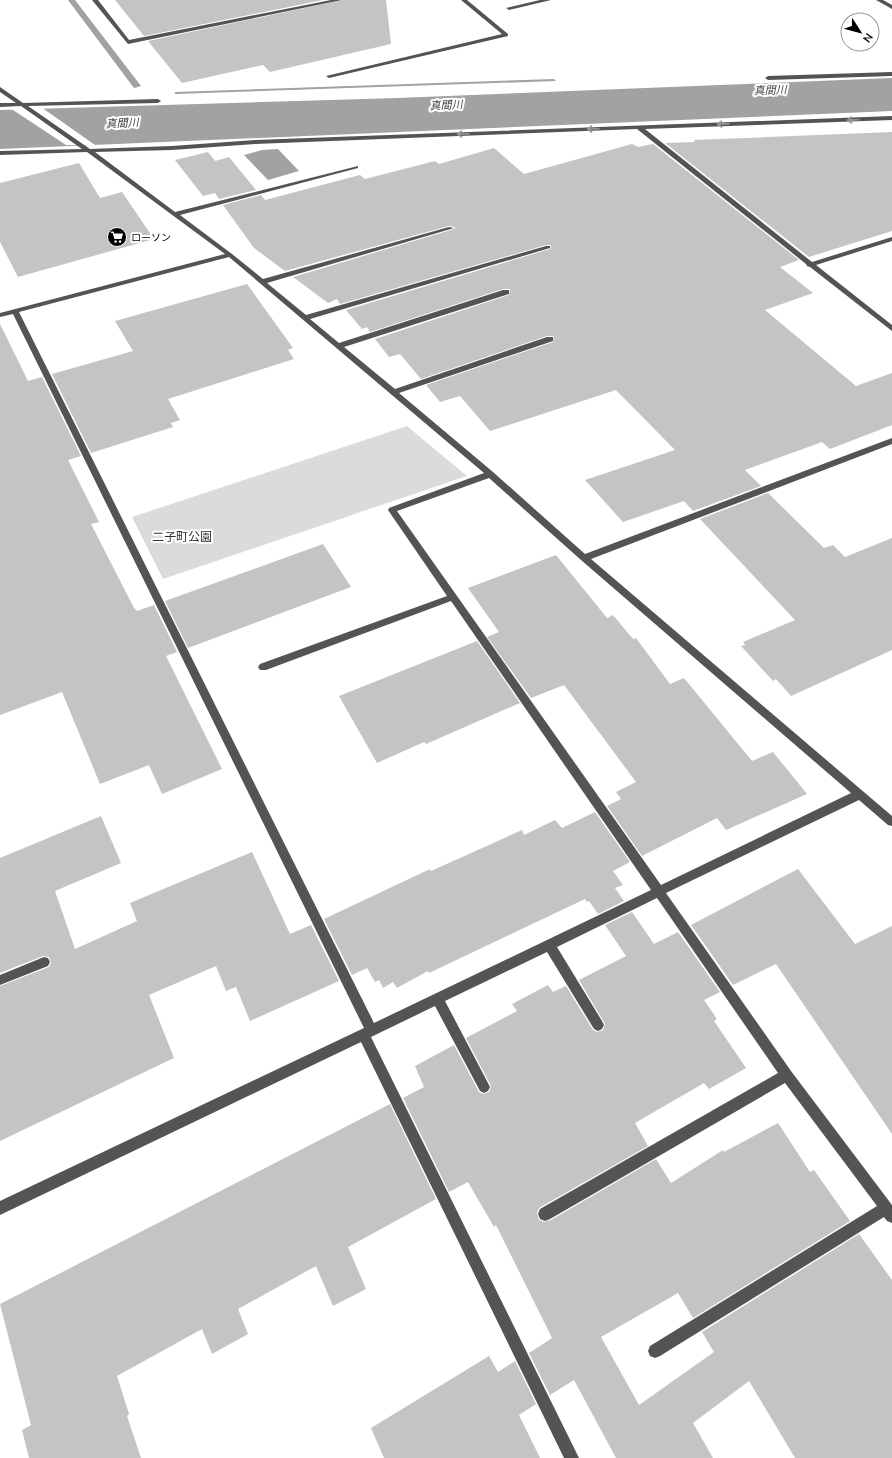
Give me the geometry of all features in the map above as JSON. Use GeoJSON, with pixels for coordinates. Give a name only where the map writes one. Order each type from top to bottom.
{"type":"FeatureCollection","features":[{"type":"Feature","properties":{"kind":"street"},"geometry":{"type":"LineString","coordinates":[[95,0],[128,42],[339,0]]}},
{"type":"Feature","properties":{"kind":"street"},"geometry":{"type":"LineString","coordinates":[[329,76],[506,35],[464,0]]}},
{"type":"Feature","properties":{"kind":"street"},"geometry":{"type":"LineString","coordinates":[[509,8],[548,0]]}},
{"type":"Feature","properties":{"kind":"street"},"geometry":{"type":"LineString","coordinates":[[879,0],[892,7]]}},
{"type":"Feature","properties":{"kind":"street"},"geometry":{"type":"LineString","coordinates":[[768,78],[892,74]]}},
{"type":"Feature","properties":{"kind":"street"},"geometry":{"type":"LineString","coordinates":[[0,89],[86,149],[230,254],[392,393],[490,474],[584,558],[858,795],[892,822]]}},
{"type":"Feature","properties":{"kind":"street"},"geometry":{"type":"LineString","coordinates":[[0,104],[25,106],[158,101]]}},
{"type":"Feature","properties":{"kind":"street"},"geometry":{"type":"LineString","coordinates":[[0,153],[86,149],[172,148],[255,142],[892,118]]}},
{"type":"Feature","properties":{"kind":"street"},"geometry":{"type":"LineString","coordinates":[[638,127],[809,265],[892,329]]}},
{"type":"Feature","properties":{"kind":"street"},"geometry":{"type":"LineString","coordinates":[[174,214],[356,167]]}},
{"type":"Feature","properties":{"kind":"street"},"geometry":{"type":"LineString","coordinates":[[262,282],[451,228]]}},
{"type":"Feature","properties":{"kind":"street"},"geometry":{"type":"LineString","coordinates":[[809,265],[892,239]]}},
{"type":"Feature","properties":{"kind":"street"},"geometry":{"type":"LineString","coordinates":[[305,318],[548,247]]}},
{"type":"Feature","properties":{"kind":"street"},"geometry":{"type":"LineString","coordinates":[[0,315],[230,254]]}},
{"type":"Feature","properties":{"kind":"street"},"geometry":{"type":"LineString","coordinates":[[338,346],[506,292]]}},
{"type":"Feature","properties":{"kind":"street"},"geometry":{"type":"LineString","coordinates":[[15,311],[368,1033],[572,1458]]}},
{"type":"Feature","properties":{"kind":"street"},"geometry":{"type":"LineString","coordinates":[[392,393],[550,339]]}},
{"type":"Feature","properties":{"kind":"street"},"geometry":{"type":"LineString","coordinates":[[584,558],[892,441]]}},
{"type":"Feature","properties":{"kind":"street"},"geometry":{"type":"LineString","coordinates":[[490,474],[392,510],[787,1075],[889,1212],[655,1351]]}},
{"type":"Feature","properties":{"kind":"street"},"geometry":{"type":"LineString","coordinates":[[263,667],[453,597]]}},
{"type":"Feature","properties":{"kind":"street"},"geometry":{"type":"LineString","coordinates":[[0,1208],[368,1033],[858,795]]}},
{"type":"Feature","properties":{"kind":"street"},"geometry":{"type":"LineString","coordinates":[[549,945],[598,1026]]}},
{"type":"Feature","properties":{"kind":"street"},"geometry":{"type":"LineString","coordinates":[[0,980],[44,962]]}},
{"type":"Feature","properties":{"kind":"street"},"geometry":{"type":"LineString","coordinates":[[438,999],[484,1087]]}},
{"type":"Feature","properties":{"kind":"street"},"geometry":{"type":"LineString","coordinates":[[546,1214],[787,1075]]}},
{"type":"Feature","properties":{"kind":"green space","name":"二子町公園"},"geometry":{"type":"Polygon","coordinates":[[[407,426],[467,476],[163,579],[132,517],[407,426]]]}},
{"type":"Feature","properties":{"kind":"water"},"geometry":{"type":"Polygon","coordinates":[[[68,0],[75,0],[141,86],[134,88],[68,0]]]}},
{"type":"Feature","properties":{"kind":"water","name":"真間川"},"geometry":{"type":"Polygon","coordinates":[[[892,78],[892,111],[0,149],[0,110],[397,98],[892,78]]]}},
{"type":"Feature","properties":{"kind":"water"},"geometry":{"type":"Polygon","coordinates":[[[554,79],[556,81],[175,94],[175,92],[554,79]]]}},
{"type":"Feature","properties":{"kind":"water"},"geometry":{"type":"Polygon","coordinates":[[[278,149],[299,171],[268,180],[244,155],[262,150],[278,149]]]}},
{"type":"Feature","properties":{"kind":"pier"},"geometry":{"type":"Polygon","coordinates":[[[41,107],[95,145],[66,145],[10,108],[41,107]]]}},
{"type":"Feature","properties":{"kind":"building"},"geometry":{"type":"Polygon","coordinates":[[[115,0],[323,0],[144,36],[115,0]]]}},
{"type":"Feature","properties":{"kind":"building"},"geometry":{"type":"Polygon","coordinates":[[[343,0],[386,0],[391,44],[270,72],[263,65],[182,83],[148,41],[343,0]]]}},
{"type":"Feature","properties":{"kind":"building"},"geometry":{"type":"Polygon","coordinates":[[[892,132],[892,231],[809,257],[665,143],[695,142],[694,140],[892,132]]]}},
{"type":"Feature","properties":{"kind":"building"},"geometry":{"type":"Polygon","coordinates":[[[632,144],[638,147],[653,144],[799,260],[780,267],[813,293],[765,310],[856,386],[892,373],[892,425],[830,449],[822,442],[745,470],[761,486],[693,511],[684,501],[623,522],[585,480],[675,450],[616,390],[490,431],[460,396],[440,402],[426,385],[553,342],[554,336],[547,336],[421,379],[400,354],[389,357],[375,339],[509,295],[510,289],[503,289],[370,332],[367,327],[362,329],[346,310],[550,249],[551,245],[546,245],[340,304],[337,299],[328,303],[293,277],[454,229],[455,227],[449,226],[285,271],[254,248],[223,205],[261,195],[265,200],[360,175],[365,179],[435,161],[439,164],[494,148],[524,174],[632,144]]]}},
{"type":"Feature","properties":{"kind":"building"},"geometry":{"type":"Polygon","coordinates":[[[208,152],[215,161],[229,157],[256,190],[219,199],[215,193],[203,196],[175,160],[208,152]]]}},
{"type":"Feature","properties":{"kind":"building"},"geometry":{"type":"Polygon","coordinates":[[[79,163],[100,198],[122,192],[154,239],[18,277],[0,242],[0,183],[79,163]]]}},
{"type":"Feature","properties":{"kind":"building"},"geometry":{"type":"Polygon","coordinates":[[[247,284],[293,348],[288,350],[294,359],[168,399],[180,420],[171,423],[173,427],[91,453],[52,374],[133,351],[115,321],[247,284]]]}},
{"type":"Feature","properties":{"kind":"building"},"geometry":{"type":"Polygon","coordinates":[[[0,324],[28,381],[42,377],[81,456],[68,460],[99,522],[91,524],[134,608],[137,611],[154,605],[177,652],[166,656],[222,769],[162,794],[149,765],[100,784],[62,692],[0,715],[0,324]]]}},
{"type":"Feature","properties":{"kind":"building"},"geometry":{"type":"Polygon","coordinates":[[[768,493],[824,548],[833,545],[845,557],[892,538],[892,650],[791,696],[776,679],[773,681],[741,646],[745,645],[743,642],[795,620],[700,519],[768,493]]]}},
{"type":"Feature","properties":{"kind":"building"},"geometry":{"type":"Polygon","coordinates":[[[323,544],[351,587],[188,648],[165,601],[323,544]]]}},
{"type":"Feature","properties":{"kind":"building"},"geometry":{"type":"Polygon","coordinates":[[[556,555],[607,618],[613,615],[633,639],[636,638],[670,684],[684,678],[752,761],[773,752],[807,794],[726,830],[717,818],[642,856],[607,806],[621,799],[616,792],[636,782],[564,685],[531,698],[487,637],[499,632],[468,588],[556,555]]]}},
{"type":"Feature","properties":{"kind":"building"},"geometry":{"type":"Polygon","coordinates":[[[477,641],[520,703],[426,744],[424,742],[377,763],[339,696],[477,641]]]}},
{"type":"Feature","properties":{"kind":"building"},"geometry":{"type":"Polygon","coordinates":[[[595,812],[630,862],[613,871],[623,885],[615,888],[624,901],[598,914],[589,901],[587,902],[585,899],[429,973],[428,971],[397,988],[393,982],[383,988],[379,980],[375,982],[367,968],[352,975],[324,919],[430,869],[431,871],[522,830],[524,835],[555,820],[562,828],[595,812]]]}},
{"type":"Feature","properties":{"kind":"building"},"geometry":{"type":"Polygon","coordinates":[[[101,816],[121,863],[55,891],[75,949],[137,921],[130,903],[252,852],[290,934],[311,925],[339,981],[250,1021],[236,987],[226,991],[216,966],[149,995],[174,1058],[0,1141],[0,986],[49,967],[51,963],[49,957],[43,956],[0,973],[0,858],[101,816]]]}},
{"type":"Feature","properties":{"kind":"building"},"geometry":{"type":"Polygon","coordinates":[[[798,869],[855,944],[892,926],[892,1134],[776,964],[733,985],[691,925],[798,869]]]}},
{"type":"Feature","properties":{"kind":"building"},"geometry":{"type":"Polygon","coordinates":[[[632,912],[654,944],[678,932],[720,992],[704,1000],[717,1019],[714,1021],[746,1068],[709,1089],[704,1083],[635,1123],[648,1146],[539,1208],[537,1213],[539,1220],[544,1222],[551,1220],[656,1159],[671,1183],[723,1150],[724,1152],[778,1123],[810,1172],[814,1170],[850,1221],[693,1318],[678,1293],[601,1337],[639,1405],[714,1352],[702,1332],[859,1234],[892,1280],[892,1458],[795,1458],[749,1381],[693,1423],[713,1458],[616,1458],[574,1380],[550,1395],[529,1353],[552,1338],[496,1225],[494,1227],[468,1182],[449,1192],[403,1098],[424,1087],[415,1066],[454,1045],[479,1092],[483,1094],[489,1092],[491,1086],[466,1038],[517,1011],[512,1004],[548,985],[553,992],[566,986],[593,1030],[597,1032],[603,1030],[605,1024],[579,980],[626,956],[605,925],[632,912]]]}},
{"type":"Feature","properties":{"kind":"building"},"geometry":{"type":"Polygon","coordinates":[[[390,1104],[436,1199],[348,1247],[366,1289],[333,1306],[316,1266],[238,1309],[248,1334],[212,1354],[202,1329],[117,1376],[129,1414],[127,1416],[141,1458],[29,1458],[22,1430],[31,1425],[0,1304],[390,1104]]]}},
{"type":"Feature","properties":{"kind":"building"},"geometry":{"type":"Polygon","coordinates":[[[489,1356],[498,1372],[515,1361],[536,1404],[519,1415],[540,1458],[384,1458],[371,1428],[489,1356]]]}},
{"type":"Feature","properties":{"kind":"place","name":"ローソン"},"geometry":{"type":"Point","coordinates":[117,237]}}]}
